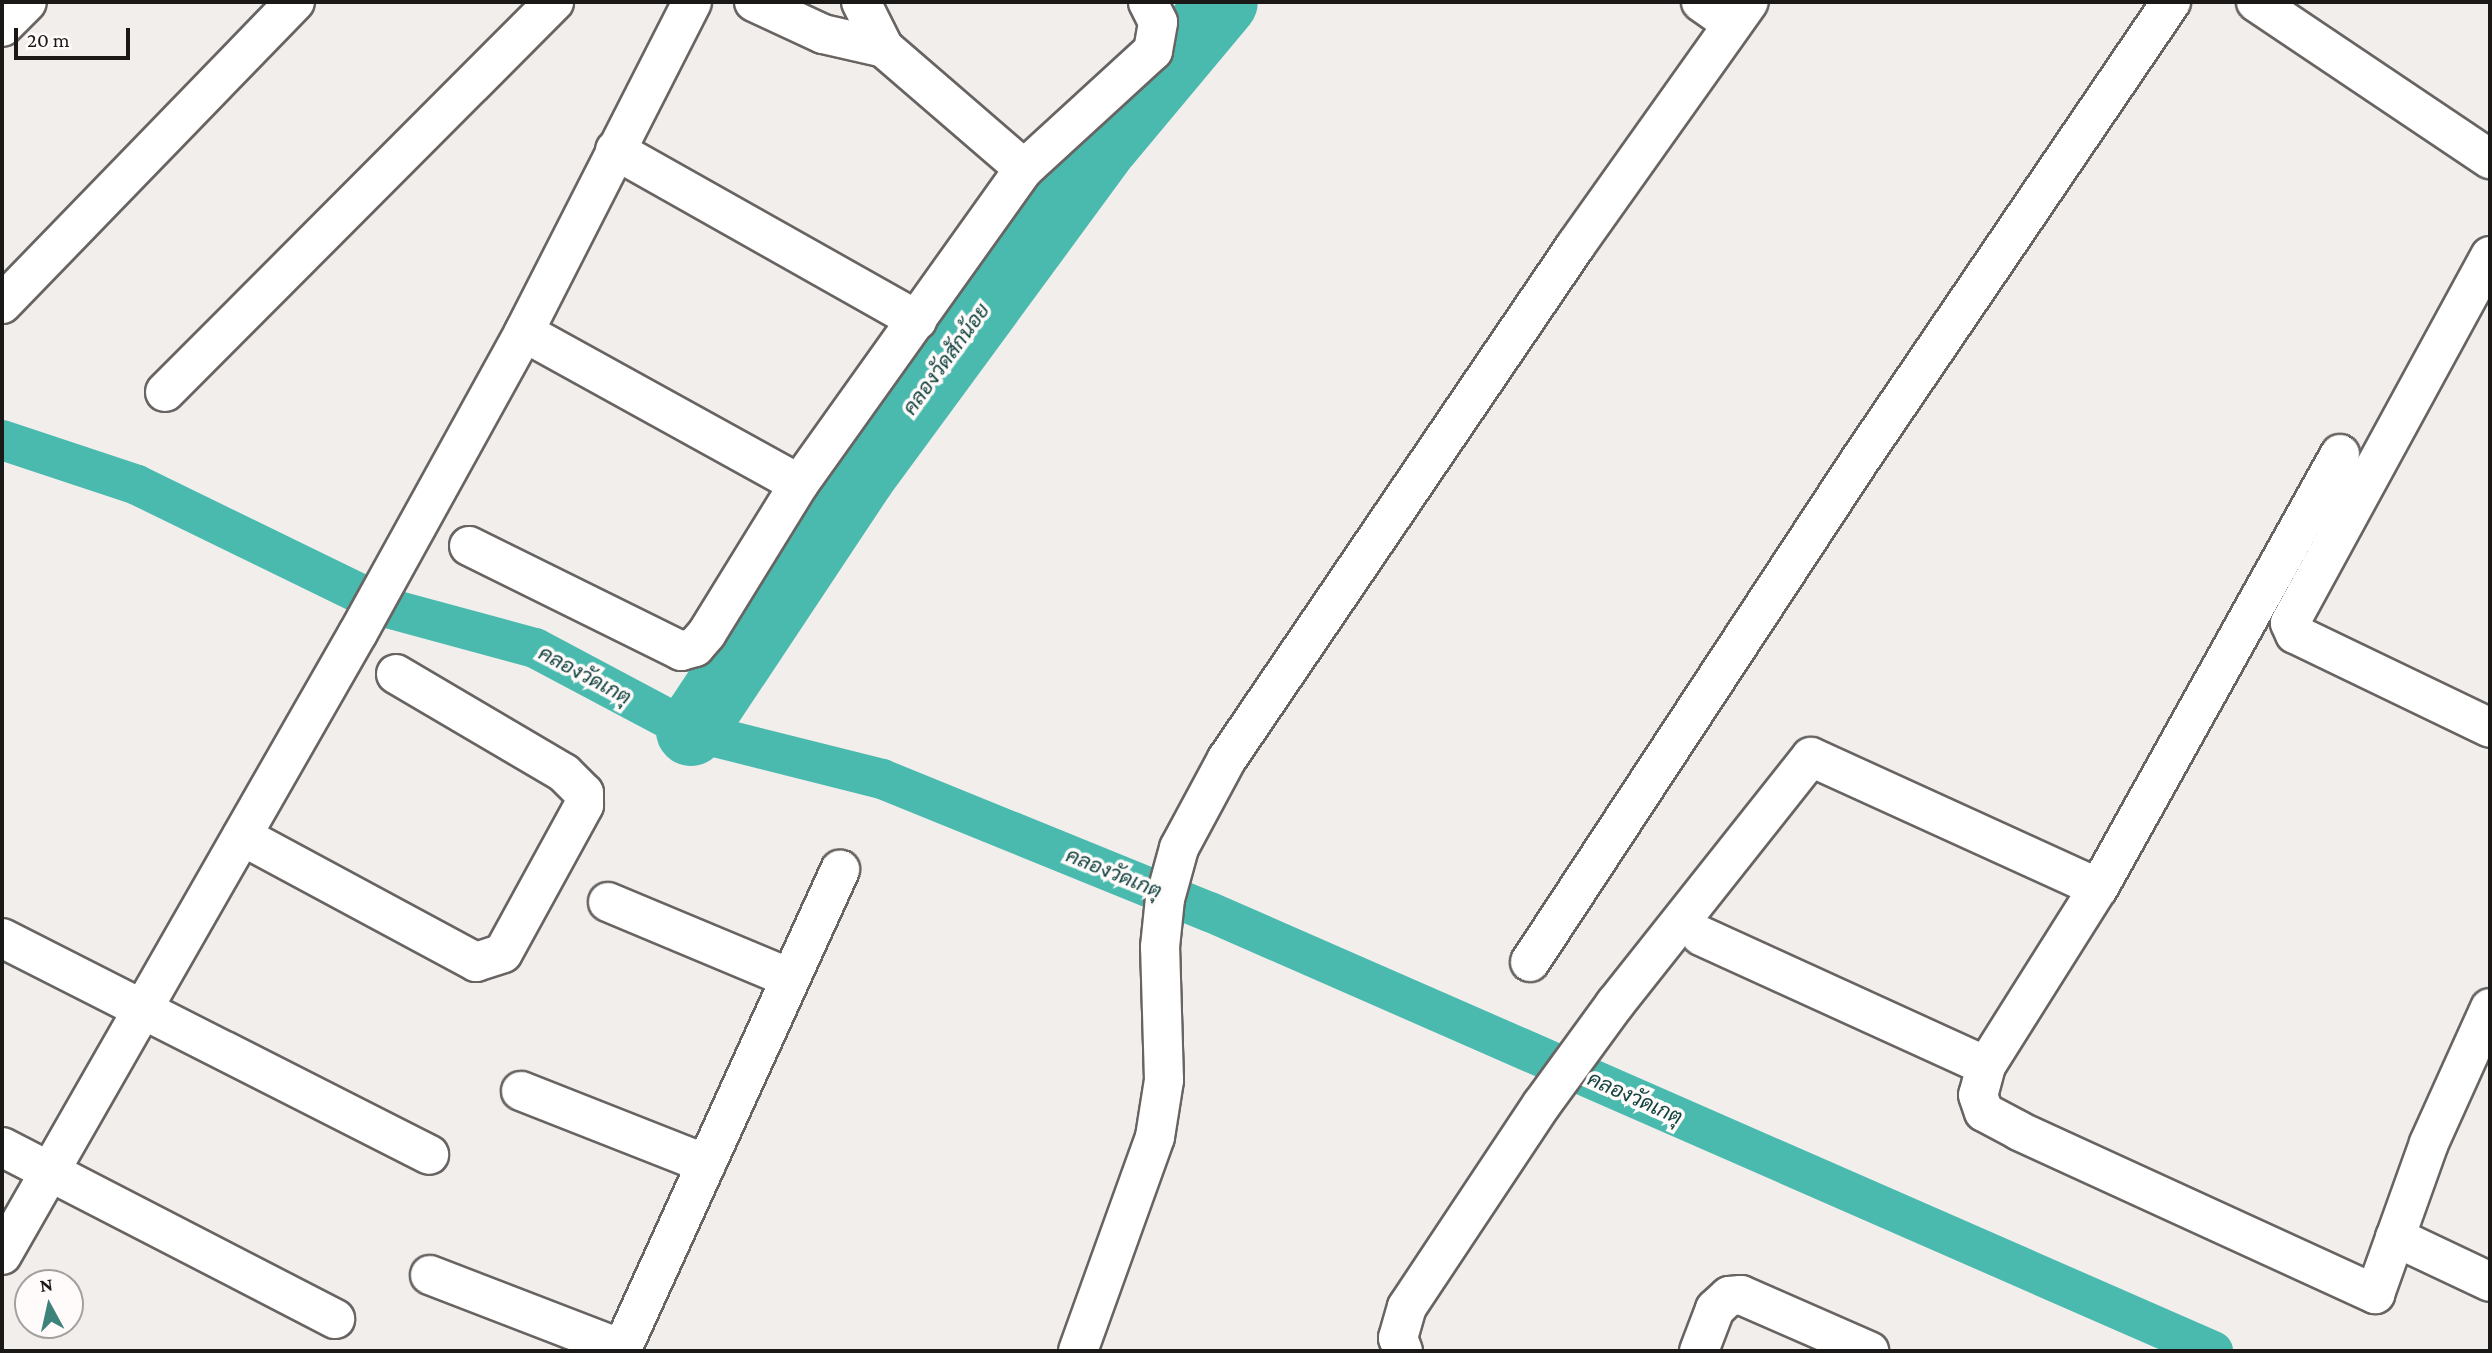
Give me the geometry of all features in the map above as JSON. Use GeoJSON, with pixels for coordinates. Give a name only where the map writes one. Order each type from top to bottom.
{"type":"FeatureCollection","features":[{"type":"Feature","properties":{"kind":"street"},"geometry":{"type":"LineString","coordinates":[[2,27],[27,2]]}},
{"type":"Feature","properties":{"kind":"street"},"geometry":{"type":"LineString","coordinates":[[2,304],[295,2]]}},
{"type":"Feature","properties":{"kind":"street"},"geometry":{"type":"LineString","coordinates":[[165,392],[554,2]]}},
{"type":"Feature","properties":{"kind":"street"},"geometry":{"type":"LineString","coordinates":[[2,1255],[358,633],[524,332],[691,2]]}},
{"type":"Feature","properties":{"kind":"street"},"geometry":{"type":"LineString","coordinates":[[754,2],[823,34],[884,48]]}},
{"type":"Feature","properties":{"kind":"street"},"geometry":{"type":"LineString","coordinates":[[860,2],[884,48],[1024,169]]}},
{"type":"Feature","properties":{"kind":"street"},"geometry":{"type":"LineString","coordinates":[[469,546],[681,651],[695,647],[707,633],[799,484],[1024,169],[1153,51],[1158,22],[1148,2]]}},
{"type":"Feature","properties":{"kind":"street"},"geometry":{"type":"LineString","coordinates":[[1078,1351],[1155,1137],[1164,1080],[1160,947],[1165,899],[1179,848],[1227,759],[1576,245],[1741,13],[1701,2]]}},
{"type":"Feature","properties":{"kind":"street"},"geometry":{"type":"LineString","coordinates":[[1530,962],[1868,449],[2171,2]]}},
{"type":"Feature","properties":{"kind":"street"},"geometry":{"type":"LineString","coordinates":[[2256,2],[2487,147]]}},
{"type":"Feature","properties":{"kind":"street"},"geometry":{"type":"LineString","coordinates":[[615,150],[917,320]]}},
{"type":"Feature","properties":{"kind":"street"},"geometry":{"type":"LineString","coordinates":[[2490,256],[2290,623],[2295,635],[2490,728]]}},
{"type":"Feature","properties":{"kind":"street"},"geometry":{"type":"LineString","coordinates":[[524,332],[799,484]]}},
{"type":"Feature","properties":{"kind":"street"},"geometry":{"type":"LineString","coordinates":[[2340,454],[2098,888],[1986,1066],[1978,1095],[1984,1112],[2375,1294],[2429,1143],[2482,1046],[2490,1008]]}},
{"type":"Feature","properties":{"kind":"street"},"geometry":{"type":"LineString","coordinates":[[242,836],[476,962],[503,954],[583,805],[584,793],[565,773],[396,674]]}},
{"type":"Feature","properties":{"kind":"street"},"geometry":{"type":"LineString","coordinates":[[1403,1351],[1398,1338],[1407,1307],[1542,1104],[1615,1003],[1811,757],[2098,888]]}},
{"type":"Feature","properties":{"kind":"street"},"geometry":{"type":"LineString","coordinates":[[430,1275],[622,1350],[840,870]]}},
{"type":"Feature","properties":{"kind":"street"},"geometry":{"type":"LineString","coordinates":[[608,902],[790,978]]}},
{"type":"Feature","properties":{"kind":"street"},"geometry":{"type":"LineString","coordinates":[[1701,936],[1986,1066]]}},
{"type":"Feature","properties":{"kind":"street"},"geometry":{"type":"LineString","coordinates":[[2,938],[429,1155]]}},
{"type":"Feature","properties":{"kind":"street"},"geometry":{"type":"LineString","coordinates":[[521,1091],[706,1164]]}},
{"type":"Feature","properties":{"kind":"street"},"geometry":{"type":"LineString","coordinates":[[2,1147],[335,1319]]}},
{"type":"Feature","properties":{"kind":"street"},"geometry":{"type":"LineString","coordinates":[[2395,1237],[2490,1282]]}},
{"type":"Feature","properties":{"kind":"street"},"geometry":{"type":"LineString","coordinates":[[1699,1351],[1715,1309],[1729,1297],[1741,1295],[1869,1351]]}},
{"type":"Feature","properties":{"kind":"waterway","name":"คลองวัดสักน้อย"},"geometry":{"type":"LineString","coordinates":[[691,731],[861,475],[1106,142],[1223,2]]}},
{"type":"Feature","properties":{"kind":"waterway","name":"คลองวัดเกตุ"},"geometry":{"type":"LineString","coordinates":[[2,440],[137,485],[391,609],[535,648],[691,731],[882,779],[1210,912],[2213,1351]]}}]}
